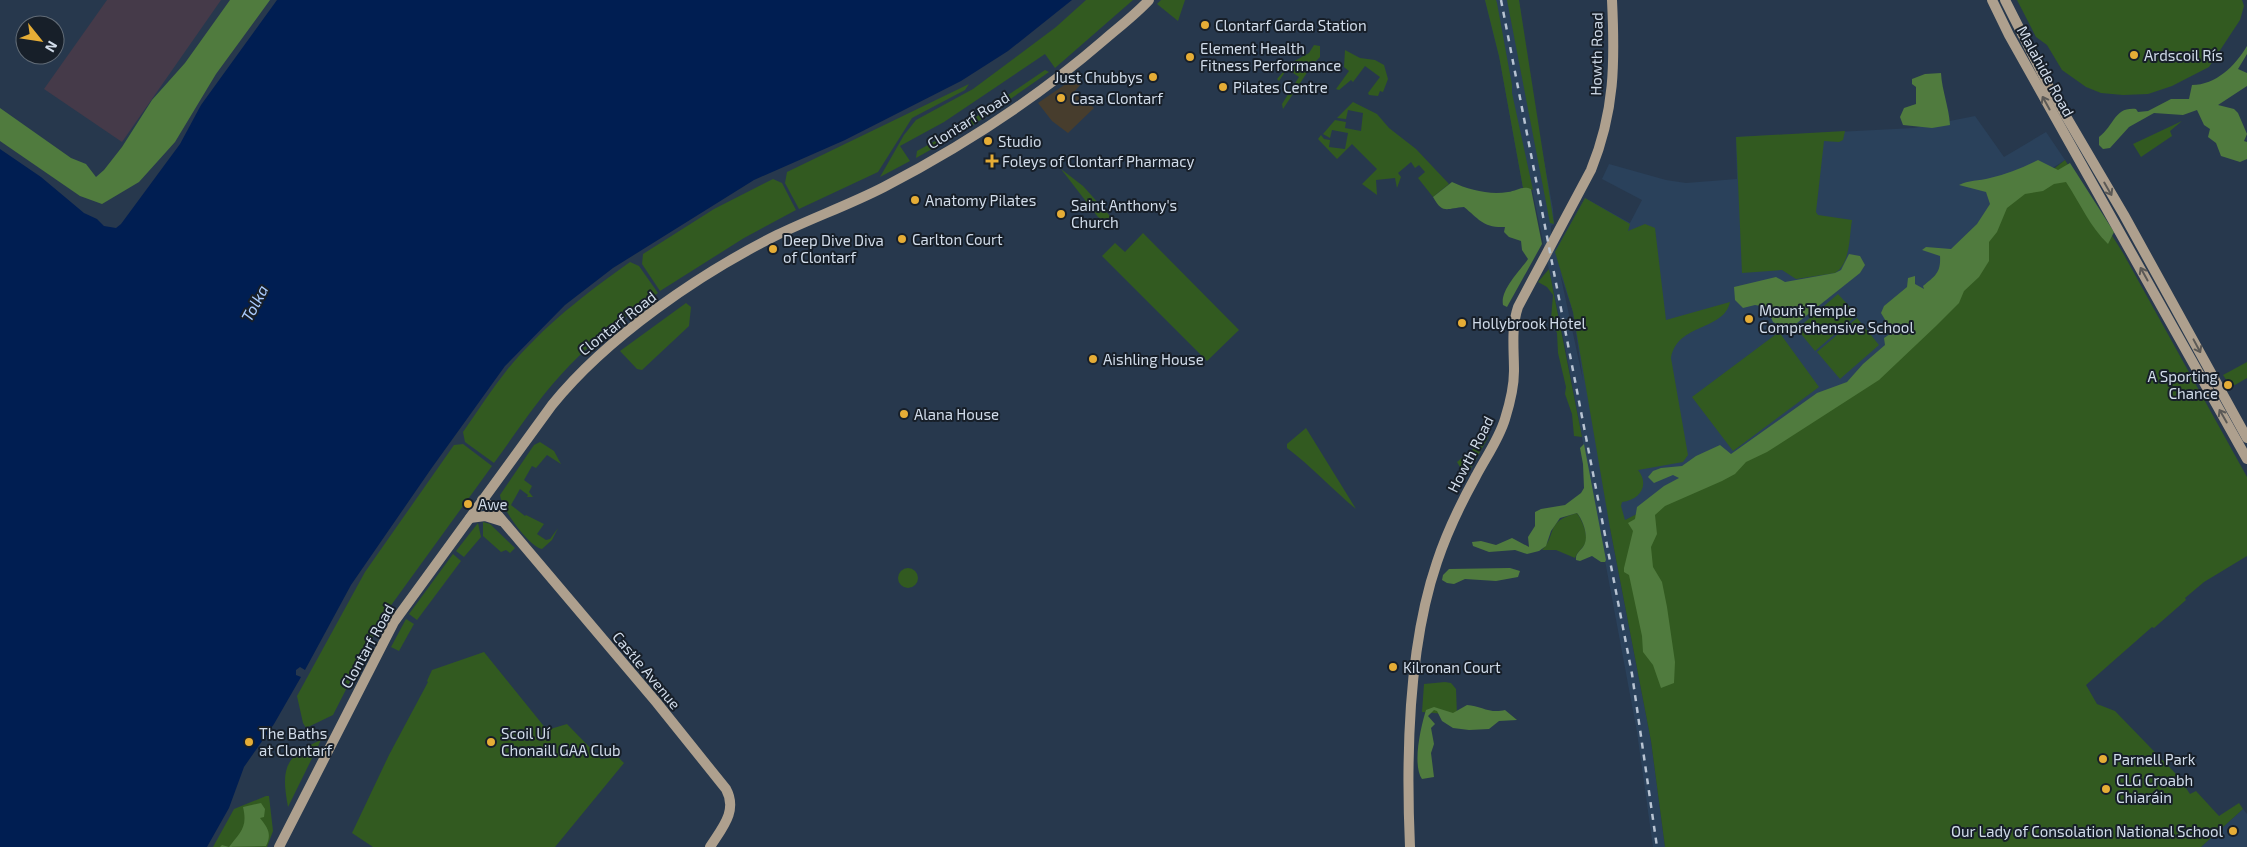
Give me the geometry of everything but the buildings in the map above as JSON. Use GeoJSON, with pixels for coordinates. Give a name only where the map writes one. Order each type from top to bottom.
{"type":"FeatureCollection","features":[{"type":"Feature","properties":{"kind":"main road","name":"Clontarf Road"},"geometry":{"type":"LineString","coordinates":[[279,847],[386,636],[482,500],[572,379],[598,355],[637,324],[715,271],[775,237],[884,187],[992,125],[1076,65],[1149,0]]}},
{"type":"Feature","properties":{"kind":"main road","name":"Howth Road"},"geometry":{"type":"LineString","coordinates":[[1410,847],[1410,735],[1413,680],[1418,636],[1424,609],[1436,562],[1454,517],[1500,432],[1506,416],[1513,389],[1513,330],[1518,307],[1591,170],[1600,147],[1608,121],[1614,79],[1612,0]]}},
{"type":"Feature","properties":{"kind":"main road","name":"Malahide Road"},"geometry":{"type":"LineString","coordinates":[[1992,0],[2066,127],[2135,236],[2247,438]]}},
{"type":"Feature","properties":{"kind":"main road","name":"Malahide Road"},"geometry":{"type":"LineString","coordinates":[[2006,4],[2066,127],[2125,241],[2247,459]]}},
{"type":"Feature","properties":{"kind":"main road"},"geometry":{"type":"LineString","coordinates":[[1998,12],[2006,4]]}},
{"type":"Feature","properties":{"kind":"main road"},"geometry":{"type":"LineString","coordinates":[[2125,241],[2135,236]]}},
{"type":"Feature","properties":{"kind":"main road"},"geometry":{"type":"LineString","coordinates":[[2171,323],[2181,317]]}},
{"type":"Feature","properties":{"kind":"main road","name":"Castle Avenue"},"geometry":{"type":"LineString","coordinates":[[482,500],[657,703],[726,789],[732,803],[731,812],[710,847]]}},
{"type":"Feature","properties":{"kind":"main road"},"geometry":{"type":"LineString","coordinates":[[470,518],[485,516],[502,522]]}},
{"type":"Feature","properties":{"kind":"shaded area"},"geometry":{"type":"Polygon","coordinates":[[[107,0],[221,0],[122,142],[44,89],[61,65],[65,65],[65,59],[107,0]]]}},
{"type":"Feature","properties":{"kind":"shaded area","name":"Mount Temple Comprehensive School"},"geometry":{"type":"Polygon","coordinates":[[[1485,0],[1519,0],[1533,101],[1553,209],[1554,224],[1551,226],[1551,233],[1555,251],[1585,198],[1630,223],[1642,200],[1602,179],[1609,164],[1666,180],[1686,183],[1737,179],[1736,137],[1914,128],[1975,116],[2004,157],[2046,132],[2065,160],[2051,169],[1845,390],[1682,491],[1610,528],[1651,741],[1665,847],[1653,847],[1637,732],[1564,341],[1532,189],[1523,188],[1499,56],[1485,0]],[[1560,273],[1583,380],[1573,312],[1560,273]]]}},
{"type":"Feature","properties":{"kind":"shaded area"},"geometry":{"type":"Polygon","coordinates":[[[1076,77],[1082,83],[1074,92],[1094,108],[1068,133],[1052,121],[1038,103],[1076,77]]]}},
{"type":"Feature","properties":{"kind":"shaded area","name":"Our Lady of Consolation National School"},"geometry":{"type":"Polygon","coordinates":[[[2243,809],[2247,814],[2247,847],[2201,847],[2243,809]]]}},
{"type":"Feature","properties":{"kind":"green space"},"geometry":{"type":"Polygon","coordinates":[[[230,0],[270,0],[216,74],[175,142],[139,182],[102,204],[80,196],[0,141],[0,108],[71,158],[86,164],[96,177],[122,147],[152,100],[185,63],[230,0]]]}},
{"type":"Feature","properties":{"kind":"green space"},"geometry":{"type":"Polygon","coordinates":[[[1086,0],[1133,0],[1055,68],[1045,54],[944,122],[900,146],[910,161],[880,177],[904,135],[916,120],[973,89],[1056,27],[1086,0]]]}},
{"type":"Feature","properties":{"kind":"green space"},"geometry":{"type":"Polygon","coordinates":[[[1161,0],[1185,0],[1178,21],[1157,4],[1161,0]]]}},
{"type":"Feature","properties":{"kind":"green space"},"geometry":{"type":"Polygon","coordinates":[[[1485,0],[1496,0],[1497,3],[1512,93],[1533,190],[1523,188],[1499,56],[1485,0]]]}},
{"type":"Feature","properties":{"kind":"green space"},"geometry":{"type":"Polygon","coordinates":[[[1507,0],[1519,0],[1554,224],[1550,223],[1507,0]]]}},
{"type":"Feature","properties":{"kind":"green space","name":"Ardscoil Rís"},"geometry":{"type":"Polygon","coordinates":[[[2017,0],[2242,0],[2244,6],[2240,20],[2209,67],[2172,86],[2148,94],[2123,95],[2101,93],[2086,87],[2062,70],[2047,45],[2036,37],[2017,0]]]}},
{"type":"Feature","properties":{"kind":"green space"},"geometry":{"type":"Polygon","coordinates":[[[1314,45],[1320,46],[1320,57],[1312,65],[1283,109],[1282,104],[1299,77],[1287,69],[1279,81],[1277,79],[1291,63],[1309,53],[1314,45]]]}},
{"type":"Feature","properties":{"kind":"green space"},"geometry":{"type":"Polygon","coordinates":[[[2247,46],[2247,54],[2238,69],[2247,73],[2247,86],[2218,105],[2234,109],[2238,113],[2247,134],[2244,141],[2247,142],[2247,159],[2240,162],[2221,156],[2216,143],[2208,137],[2210,129],[2204,125],[2197,110],[2183,115],[2154,113],[2129,127],[2110,148],[2103,149],[2099,145],[2099,137],[2123,111],[2136,109],[2138,112],[2148,111],[2171,99],[2189,99],[2192,85],[2209,82],[2217,78],[2237,61],[2247,46]]]}},
{"type":"Feature","properties":{"kind":"green space"},"geometry":{"type":"Polygon","coordinates":[[[1345,50],[1360,58],[1375,60],[1384,65],[1388,79],[1383,92],[1380,91],[1378,96],[1369,95],[1368,93],[1380,77],[1365,66],[1353,82],[1351,80],[1339,90],[1336,89],[1349,71],[1344,67],[1345,50]]]}},
{"type":"Feature","properties":{"kind":"green space"},"geometry":{"type":"Polygon","coordinates":[[[1045,70],[1049,72],[969,128],[916,158],[917,151],[964,125],[1045,70]]]}},
{"type":"Feature","properties":{"kind":"green space"},"geometry":{"type":"Polygon","coordinates":[[[1941,73],[1950,125],[1932,128],[1903,125],[1900,117],[1904,108],[1916,104],[1916,87],[1912,84],[1912,79],[1925,74],[1941,73]]]}},
{"type":"Feature","properties":{"kind":"green space"},"geometry":{"type":"Polygon","coordinates":[[[969,84],[965,90],[912,118],[878,172],[799,209],[785,183],[787,172],[969,84]]]}},
{"type":"Feature","properties":{"kind":"green space"},"geometry":{"type":"Polygon","coordinates":[[[1353,102],[1377,114],[1389,128],[1416,149],[1449,184],[1433,197],[1418,178],[1425,172],[1419,165],[1415,168],[1411,162],[1398,173],[1401,177],[1397,188],[1395,178],[1376,180],[1377,195],[1362,184],[1377,169],[1352,144],[1337,159],[1318,139],[1321,135],[1324,139],[1330,140],[1329,147],[1345,149],[1348,133],[1332,130],[1330,138],[1323,134],[1335,120],[1346,122],[1345,128],[1361,131],[1363,113],[1348,110],[1346,119],[1337,118],[1353,102]]]}},
{"type":"Feature","properties":{"kind":"green space"},"geometry":{"type":"Polygon","coordinates":[[[2182,121],[2170,131],[2172,136],[2141,157],[2133,144],[2182,121]]]}},
{"type":"Feature","properties":{"kind":"green space"},"geometry":{"type":"Polygon","coordinates":[[[1845,131],[1843,140],[1839,142],[1824,141],[1816,212],[1818,215],[1852,220],[1847,256],[1840,269],[1835,273],[1796,279],[1782,270],[1742,273],[1736,137],[1845,131]]]}},
{"type":"Feature","properties":{"kind":"green space"},"geometry":{"type":"Polygon","coordinates":[[[2038,160],[2058,170],[2070,163],[2114,232],[2108,244],[2090,222],[2066,182],[2054,184],[2043,191],[2025,194],[2007,208],[1997,232],[1989,242],[1989,261],[1979,277],[1964,291],[1959,303],[1879,380],[1767,452],[1746,462],[1735,474],[1665,506],[1655,515],[1657,534],[1651,547],[1653,567],[1662,582],[1675,662],[1674,683],[1661,688],[1653,665],[1643,652],[1642,636],[1629,575],[1624,572],[1624,568],[1633,531],[1628,523],[1635,519],[1637,507],[1664,486],[1679,478],[1673,475],[1654,483],[1648,477],[1653,471],[1661,468],[1682,466],[1696,456],[1720,445],[1731,454],[1817,393],[1847,382],[1863,364],[1885,345],[1884,338],[1890,334],[1890,328],[1881,313],[1884,306],[1907,287],[1908,278],[1915,276],[1915,284],[1924,289],[1923,286],[1936,274],[1940,256],[1922,250],[1926,247],[1951,249],[1977,224],[1990,204],[1986,192],[1959,185],[2002,175],[2038,160]]]}},
{"type":"Feature","properties":{"kind":"green space"},"geometry":{"type":"Polygon","coordinates":[[[2065,160],[2123,253],[2247,477],[2247,556],[2204,582],[2154,628],[2152,627],[2086,685],[2097,704],[2115,711],[2178,776],[2190,794],[2196,791],[2219,816],[2239,803],[2243,809],[2201,847],[1665,847],[1651,741],[1610,528],[1573,312],[1555,252],[1585,198],[1630,224],[1628,231],[1645,224],[1655,228],[1666,320],[1730,302],[1726,311],[1719,318],[1691,333],[1675,347],[1671,358],[1688,455],[1683,462],[1638,470],[1643,486],[1638,495],[1622,502],[1621,506],[1625,520],[1682,491],[1845,390],[1905,338],[2006,207],[2065,160]]]}},
{"type":"Feature","properties":{"kind":"green space"},"geometry":{"type":"Polygon","coordinates":[[[1061,169],[1083,186],[1110,216],[1106,222],[1098,217],[1061,169]]]}},
{"type":"Feature","properties":{"kind":"green space"},"geometry":{"type":"Polygon","coordinates":[[[773,179],[782,183],[796,210],[744,238],[660,291],[642,264],[643,254],[714,209],[773,179]]]}},
{"type":"Feature","properties":{"kind":"green space"},"geometry":{"type":"Polygon","coordinates":[[[1452,182],[1486,192],[1501,193],[1525,188],[1531,189],[1542,244],[1507,307],[1503,305],[1503,299],[1507,287],[1528,259],[1522,250],[1521,241],[1509,237],[1504,232],[1505,227],[1486,224],[1464,207],[1446,209],[1440,206],[1433,197],[1452,182]]]}},
{"type":"Feature","properties":{"kind":"green space"},"geometry":{"type":"Polygon","coordinates":[[[1143,233],[1239,330],[1207,361],[1102,256],[1115,243],[1125,252],[1143,233]]]}},
{"type":"Feature","properties":{"kind":"green space"},"geometry":{"type":"Polygon","coordinates":[[[1849,254],[1860,256],[1865,265],[1860,273],[1792,327],[1781,326],[1773,322],[1766,307],[1755,305],[1743,308],[1735,300],[1734,287],[1776,277],[1785,282],[1835,273],[1841,270],[1849,254]]]}},
{"type":"Feature","properties":{"kind":"green space"},"geometry":{"type":"Polygon","coordinates":[[[630,262],[639,266],[658,293],[601,337],[558,377],[494,463],[465,442],[463,432],[495,385],[520,354],[549,325],[630,262]]]}},
{"type":"Feature","properties":{"kind":"green space"},"geometry":{"type":"Polygon","coordinates":[[[1549,269],[1582,437],[1574,436],[1572,414],[1565,394],[1566,387],[1558,353],[1557,333],[1551,319],[1553,295],[1547,287],[1538,282],[1549,269]]]}},
{"type":"Feature","properties":{"kind":"green space"},"geometry":{"type":"Polygon","coordinates":[[[1838,294],[1857,315],[1815,351],[1797,329],[1838,294]]]}},
{"type":"Feature","properties":{"kind":"green space"},"geometry":{"type":"Polygon","coordinates":[[[686,303],[691,307],[689,326],[642,370],[637,369],[620,351],[686,303]]]}},
{"type":"Feature","properties":{"kind":"green space"},"geometry":{"type":"Polygon","coordinates":[[[1857,318],[1879,345],[1840,379],[1817,352],[1857,318]]]}},
{"type":"Feature","properties":{"kind":"green space"},"geometry":{"type":"Polygon","coordinates":[[[1779,332],[1819,387],[1733,451],[1692,397],[1779,332]]]}},
{"type":"Feature","properties":{"kind":"green space"},"geometry":{"type":"Polygon","coordinates":[[[2247,362],[2247,378],[2235,385],[2229,384],[2223,375],[2247,362]]]}},
{"type":"Feature","properties":{"kind":"green space"},"geometry":{"type":"Polygon","coordinates":[[[1306,428],[1356,509],[1287,448],[1287,444],[1306,428]]]}},
{"type":"Feature","properties":{"kind":"green space"},"geometry":{"type":"Polygon","coordinates":[[[1489,436],[1466,477],[1457,462],[1489,436]]]}},
{"type":"Feature","properties":{"kind":"green space"},"geometry":{"type":"Polygon","coordinates":[[[540,442],[554,451],[561,464],[547,455],[536,468],[532,466],[524,480],[532,486],[529,492],[533,497],[527,497],[528,495],[520,489],[511,505],[525,516],[544,524],[537,534],[546,540],[550,539],[558,528],[552,540],[542,549],[530,542],[516,526],[505,509],[500,495],[534,445],[540,442]]]}},
{"type":"Feature","properties":{"kind":"green space"},"geometry":{"type":"Polygon","coordinates":[[[463,444],[492,466],[384,615],[333,715],[306,728],[303,723],[297,696],[365,572],[454,445],[463,444]]]}},
{"type":"Feature","properties":{"kind":"green space"},"geometry":{"type":"Polygon","coordinates":[[[1584,444],[1605,562],[1601,562],[1592,556],[1580,561],[1576,560],[1585,543],[1586,536],[1583,523],[1577,513],[1560,518],[1551,531],[1546,546],[1539,551],[1527,554],[1515,550],[1489,552],[1473,546],[1472,542],[1481,541],[1496,545],[1512,538],[1529,547],[1528,537],[1535,526],[1535,512],[1541,509],[1565,505],[1581,493],[1584,488],[1580,448],[1584,444]]]}},
{"type":"Feature","properties":{"kind":"green space"},"geometry":{"type":"Polygon","coordinates":[[[1577,513],[1584,528],[1586,541],[1575,558],[1556,550],[1542,550],[1547,544],[1556,524],[1567,516],[1577,513]]]}},
{"type":"Feature","properties":{"kind":"green space"},"geometry":{"type":"Polygon","coordinates":[[[483,522],[490,524],[515,548],[510,553],[506,550],[501,552],[483,536],[483,522]]]}},
{"type":"Feature","properties":{"kind":"green space"},"geometry":{"type":"Polygon","coordinates":[[[478,523],[481,537],[464,557],[456,551],[478,523]]]}},
{"type":"Feature","properties":{"kind":"green space"},"geometry":{"type":"Polygon","coordinates":[[[453,554],[461,561],[417,620],[409,614],[453,554]]]}},
{"type":"Feature","properties":{"kind":"green space"},"geometry":{"type":"Polygon","coordinates":[[[908,568],[915,571],[918,578],[915,585],[908,588],[901,585],[898,578],[901,571],[908,568]]]}},
{"type":"Feature","properties":{"kind":"green space"},"geometry":{"type":"Polygon","coordinates":[[[1510,568],[1520,571],[1518,577],[1496,581],[1465,579],[1454,584],[1442,580],[1443,575],[1449,569],[1510,568]]]}},
{"type":"Feature","properties":{"kind":"green space"},"geometry":{"type":"Polygon","coordinates":[[[406,619],[414,624],[399,651],[391,647],[406,619]]]}},
{"type":"Feature","properties":{"kind":"green space","name":"Scoil Uí Chonaill GAA Club"},"geometry":{"type":"Polygon","coordinates":[[[484,652],[547,730],[567,724],[601,759],[610,758],[615,754],[624,763],[555,847],[373,847],[352,833],[389,755],[428,682],[432,670],[484,652]]]}},
{"type":"Feature","properties":{"kind":"green space"},"geometry":{"type":"Polygon","coordinates":[[[1451,683],[1456,689],[1457,715],[1422,712],[1424,684],[1451,683]]]}},
{"type":"Feature","properties":{"kind":"green space"},"geometry":{"type":"Polygon","coordinates":[[[1467,705],[1490,710],[1505,710],[1517,720],[1499,721],[1489,729],[1469,730],[1453,728],[1442,721],[1437,711],[1434,710],[1428,716],[1435,724],[1431,728],[1434,744],[1431,753],[1434,777],[1422,779],[1419,773],[1418,755],[1420,735],[1426,710],[1434,707],[1453,713],[1467,705]]]}},
{"type":"Feature","properties":{"kind":"green space"},"geometry":{"type":"Polygon","coordinates":[[[321,740],[288,807],[285,783],[288,765],[299,752],[321,740]]]}},
{"type":"Feature","properties":{"kind":"green space"},"geometry":{"type":"Polygon","coordinates":[[[269,796],[273,831],[267,847],[213,847],[234,809],[269,796]]]}},
{"type":"Feature","properties":{"kind":"green space"},"geometry":{"type":"Polygon","coordinates":[[[261,803],[265,809],[264,817],[260,818],[267,828],[269,835],[266,846],[229,847],[244,825],[243,807],[261,803]]]}},
{"type":"Feature","properties":{"kind":"water","name":"Tolka"},"geometry":{"type":"Polygon","coordinates":[[[277,0],[1072,0],[1008,51],[961,81],[845,140],[754,180],[613,268],[565,305],[505,366],[351,585],[305,670],[300,667],[296,670],[296,675],[301,677],[274,724],[244,767],[229,808],[207,847],[0,847],[0,149],[41,177],[84,213],[97,219],[104,226],[116,228],[121,224],[180,144],[201,105],[277,0]]]}},
{"type":"Feature","properties":{"kind":"railway"},"geometry":{"type":"LineString","coordinates":[[1501,0],[1632,674],[1657,847]]}},
{"type":"Feature","properties":{"kind":"place","name":"Clontarf Garda Station"},"geometry":{"type":"Point","coordinates":[1205,25]}},
{"type":"Feature","properties":{"kind":"place","name":"Ardscoil Rís"},"geometry":{"type":"Point","coordinates":[2134,55]}},
{"type":"Feature","properties":{"kind":"place","name":"Element Health Fitness Performance"},"geometry":{"type":"Point","coordinates":[1190,57]}},
{"type":"Feature","properties":{"kind":"place","name":"Just Chubbys"},"geometry":{"type":"Point","coordinates":[1153,77]}},
{"type":"Feature","properties":{"kind":"place","name":"Pilates Centre"},"geometry":{"type":"Point","coordinates":[1223,87]}},
{"type":"Feature","properties":{"kind":"place","name":"Casa Clontarf"},"geometry":{"type":"Point","coordinates":[1061,98]}},
{"type":"Feature","properties":{"kind":"place","name":"Studio"},"geometry":{"type":"Point","coordinates":[988,141]}},
{"type":"Feature","properties":{"kind":"place","name":"Foleys of Clontarf Pharmacy"},"geometry":{"type":"Point","coordinates":[992,161]}},
{"type":"Feature","properties":{"kind":"place","name":"Anatomy Pilates"},"geometry":{"type":"Point","coordinates":[915,200]}},
{"type":"Feature","properties":{"kind":"place","name":"Saint Anthony's Church"},"geometry":{"type":"Point","coordinates":[1061,214]}},
{"type":"Feature","properties":{"kind":"place","name":"Carlton Court"},"geometry":{"type":"Point","coordinates":[902,239]}},
{"type":"Feature","properties":{"kind":"place","name":"Deep Dive Diva of Clontarf"},"geometry":{"type":"Point","coordinates":[773,249]}},
{"type":"Feature","properties":{"kind":"place","name":"Mount Temple Comprehensive School"},"geometry":{"type":"Point","coordinates":[1749,319]}},
{"type":"Feature","properties":{"kind":"place","name":"Hollybrook Hotel"},"geometry":{"type":"Point","coordinates":[1462,323]}},
{"type":"Feature","properties":{"kind":"place","name":"Aishling House"},"geometry":{"type":"Point","coordinates":[1093,359]}},
{"type":"Feature","properties":{"kind":"place","name":"A Sporting Chance"},"geometry":{"type":"Point","coordinates":[2228,385]}},
{"type":"Feature","properties":{"kind":"place","name":"Alana House"},"geometry":{"type":"Point","coordinates":[904,414]}},
{"type":"Feature","properties":{"kind":"place","name":"Awe"},"geometry":{"type":"Point","coordinates":[468,504]}},
{"type":"Feature","properties":{"kind":"place","name":"Kilronan Court"},"geometry":{"type":"Point","coordinates":[1393,667]}},
{"type":"Feature","properties":{"kind":"place","name":"The Baths at Clontarf"},"geometry":{"type":"Point","coordinates":[249,742]}},
{"type":"Feature","properties":{"kind":"place","name":"Scoil Uí Chonaill GAA Club"},"geometry":{"type":"Point","coordinates":[491,742]}},
{"type":"Feature","properties":{"kind":"place","name":"Parnell Park"},"geometry":{"type":"Point","coordinates":[2103,759]}},
{"type":"Feature","properties":{"kind":"place","name":"CLG Croabh Chiaráin"},"geometry":{"type":"Point","coordinates":[2106,789]}},
{"type":"Feature","properties":{"kind":"place","name":"Our Lady of Consolation National School"},"geometry":{"type":"Point","coordinates":[2233,831]}}]}
